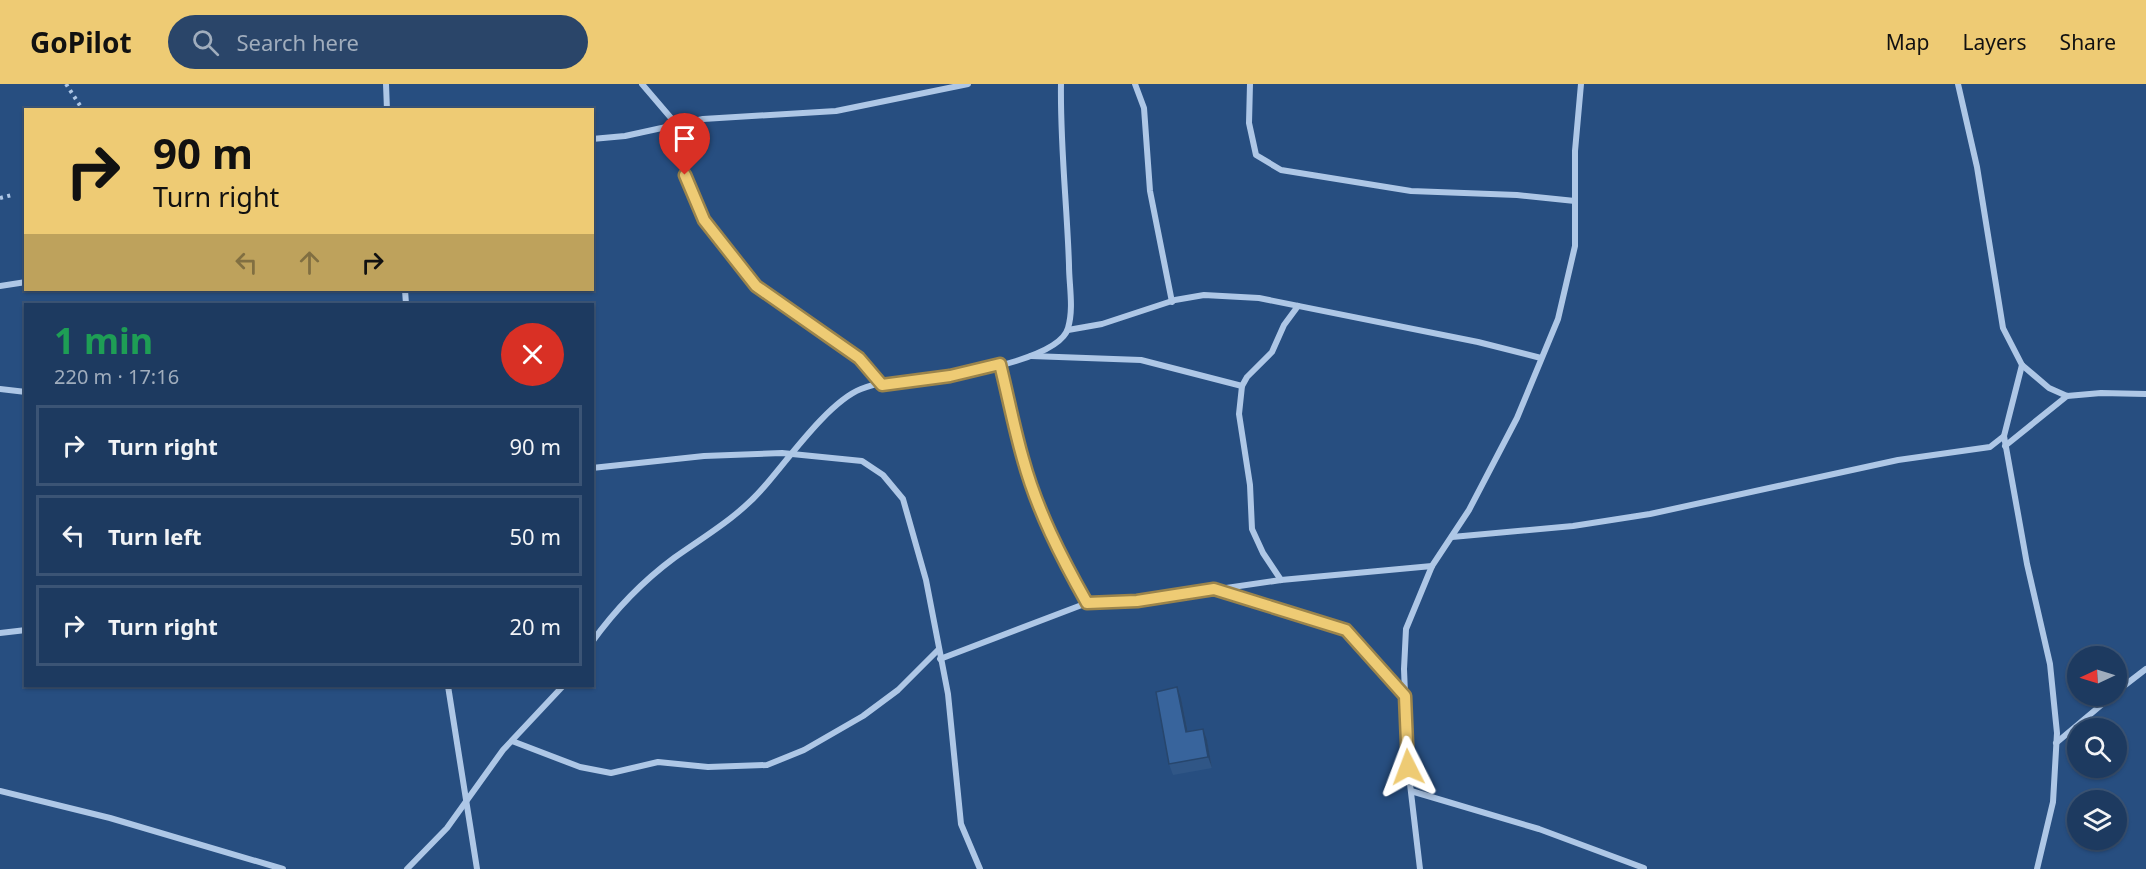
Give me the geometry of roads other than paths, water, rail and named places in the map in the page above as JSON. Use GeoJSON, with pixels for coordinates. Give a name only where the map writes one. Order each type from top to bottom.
{"type":"FeatureCollection","features":[{"type":"Feature","properties":{"kind":"street"},"geometry":{"type":"LineString","coordinates":[[386,84],[387,108]]}},
{"type":"Feature","properties":{"kind":"street"},"geometry":{"type":"LineString","coordinates":[[642,84],[677,125]]}},
{"type":"Feature","properties":{"kind":"street"},"geometry":{"type":"LineString","coordinates":[[594,139],[625,136],[703,119],[836,111],[968,84]]}},
{"type":"Feature","properties":{"kind":"street"},"geometry":{"type":"LineString","coordinates":[[594,639],[605,624],[643,584],[675,558],[707,537],[754,497],[848,394],[882,385],[950,376],[1000,364],[1059,343],[1068,330],[1071,286],[1060,140],[1061,84]]}},
{"type":"Feature","properties":{"kind":"street"},"geometry":{"type":"LineString","coordinates":[[1135,84],[1144,108],[1150,190],[1172,302]]}},
{"type":"Feature","properties":{"kind":"street"},"geometry":{"type":"LineString","coordinates":[[1250,84],[1249,123],[1256,155],[1281,171],[1412,191],[1516,195],[1575,201]]}},
{"type":"Feature","properties":{"kind":"street"},"geometry":{"type":"LineString","coordinates":[[1420,869],[1411,791],[1405,696],[1406,628],[1432,566],[1469,510],[1517,418],[1558,319],[1575,246],[1575,151],[1581,84]]}},
{"type":"Feature","properties":{"kind":"street"},"geometry":{"type":"LineString","coordinates":[[1958,84],[1977,167],[2003,328],[2022,365],[2049,388],[2067,396],[2101,393],[2146,394]]}},
{"type":"Feature","properties":{"kind":"street"},"geometry":{"type":"LineString","coordinates":[[668,127],[690,190],[704,220],[756,286],[859,358],[882,385]]}},
{"type":"Feature","properties":{"kind":"street"},"geometry":{"type":"LineString","coordinates":[[0,286],[24,282]]}},
{"type":"Feature","properties":{"kind":"street"},"geometry":{"type":"LineString","coordinates":[[1068,330],[1102,324],[1172,302],[1204,295],[1259,298],[1478,342],[1541,358]]}},
{"type":"Feature","properties":{"kind":"street"},"geometry":{"type":"LineString","coordinates":[[1281,580],[1263,553],[1252,530],[1250,485],[1239,414],[1242,386],[1247,377],[1272,352],[1284,326],[1298,306]]}},
{"type":"Feature","properties":{"kind":"street"},"geometry":{"type":"LineString","coordinates":[[1027,356],[1141,360],[1242,386]]}},
{"type":"Feature","properties":{"kind":"street"},"geometry":{"type":"LineString","coordinates":[[1000,364],[1022,459],[1034,494],[1060,555],[1087,603]]}},
{"type":"Feature","properties":{"kind":"street"},"geometry":{"type":"LineString","coordinates":[[2022,365],[2004,436],[2027,564],[2050,664],[2056,743],[2054,802],[2037,869]]}},
{"type":"Feature","properties":{"kind":"street"},"geometry":{"type":"LineString","coordinates":[[0,389],[24,392]]}},
{"type":"Feature","properties":{"kind":"street"},"geometry":{"type":"LineString","coordinates":[[2006,446],[2067,396]]}},
{"type":"Feature","properties":{"kind":"street"},"geometry":{"type":"LineString","coordinates":[[1452,537],[1573,526],[1650,514],[1898,460],[1965,453],[1990,447],[2004,436]]}},
{"type":"Feature","properties":{"kind":"street"},"geometry":{"type":"LineString","coordinates":[[594,468],[704,456],[791,454],[862,461],[883,475],[903,499],[926,580],[948,694],[961,824],[980,869]]}},
{"type":"Feature","properties":{"kind":"street"},"geometry":{"type":"LineString","coordinates":[[940,659],[1087,603],[1137,601],[1281,580],[1432,566]]}},
{"type":"Feature","properties":{"kind":"street"},"geometry":{"type":"LineString","coordinates":[[1214,589],[1346,630],[1405,696]]}},
{"type":"Feature","properties":{"kind":"street"},"geometry":{"type":"LineString","coordinates":[[0,633],[24,630]]}},
{"type":"Feature","properties":{"kind":"street"},"geometry":{"type":"LineString","coordinates":[[512,741],[580,767],[611,773],[658,762],[708,767],[767,765],[804,750],[863,716],[898,690],[938,650]]}},
{"type":"Feature","properties":{"kind":"street"},"geometry":{"type":"LineString","coordinates":[[2127,684],[2146,669]]}},
{"type":"Feature","properties":{"kind":"street"},"geometry":{"type":"LineString","coordinates":[[448,687],[477,869]]}},
{"type":"Feature","properties":{"kind":"street"},"geometry":{"type":"LineString","coordinates":[[407,869],[447,828],[512,741],[562,687]]}},
{"type":"Feature","properties":{"kind":"street"},"geometry":{"type":"LineString","coordinates":[[2056,743],[2100,706]]}},
{"type":"Feature","properties":{"kind":"street"},"geometry":{"type":"LineString","coordinates":[[0,791],[110,818],[283,869]]}},
{"type":"Feature","properties":{"kind":"street"},"geometry":{"type":"LineString","coordinates":[[1411,791],[1539,829],[1644,868]]}}]}
